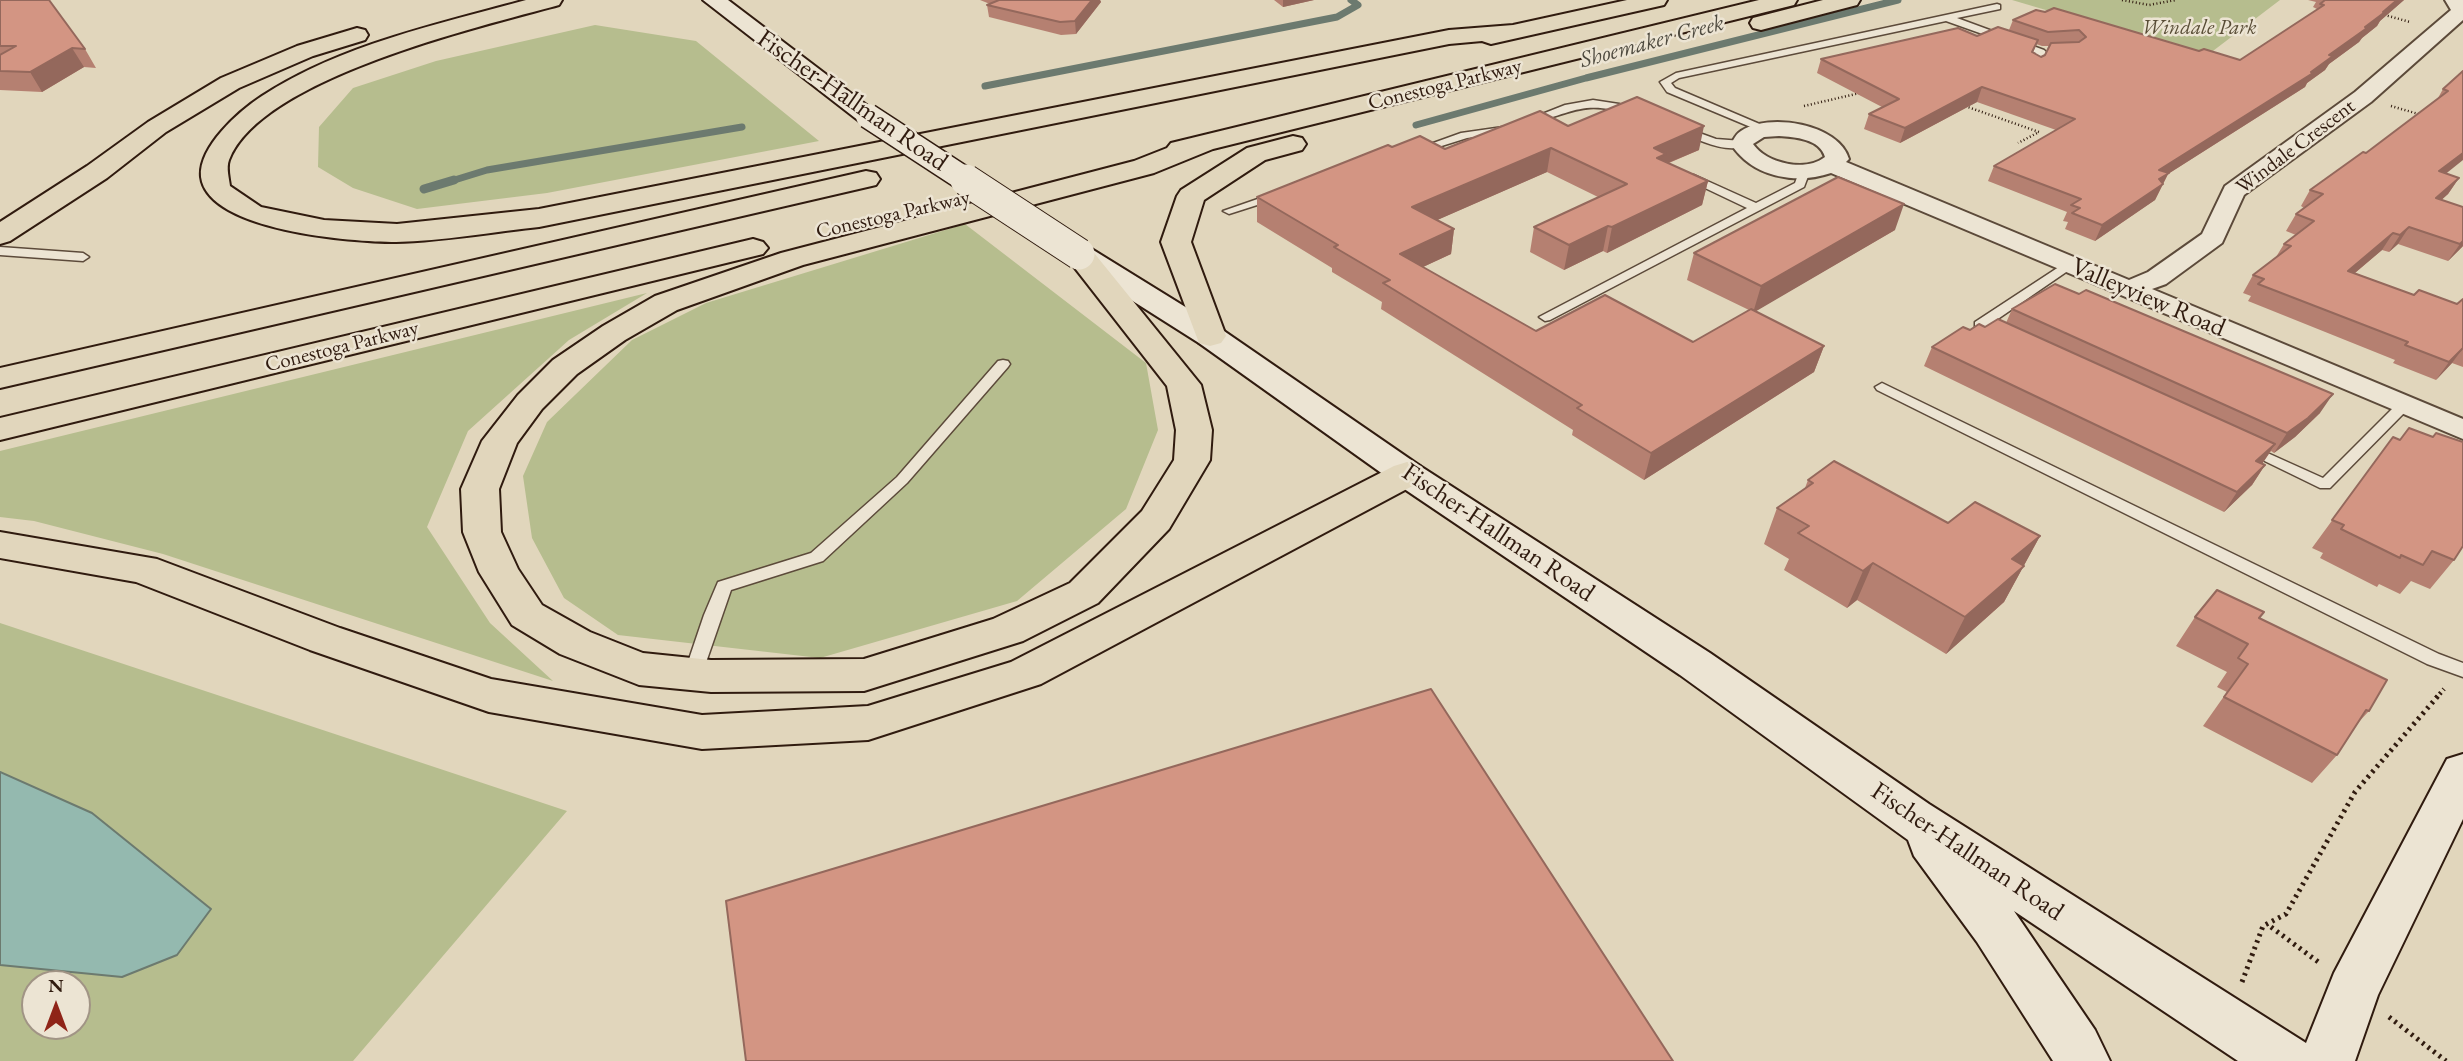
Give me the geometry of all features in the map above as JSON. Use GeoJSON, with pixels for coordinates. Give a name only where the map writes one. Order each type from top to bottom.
{"type":"FeatureCollection","features":[{"type":"Feature","properties":{"kind":"highway"},"geometry":{"type":"LineString","coordinates":[[0,235],[97,172],[157,127],[230,83],[305,51],[495,0]]}},
{"type":"Feature","properties":{"kind":"highway"},"geometry":{"type":"LineString","coordinates":[[551,0],[385,48],[307,79],[267,104],[236,130],[215,160],[216,190],[252,213],[324,229],[397,233],[539,218],[1449,37],[1514,32]]}},
{"type":"Feature","properties":{"kind":"highway","name":"Conestoga Parkway"},"geometry":{"type":"LineString","coordinates":[[0,377],[1656,0]]}},
{"type":"Feature","properties":{"kind":"highway","name":"Conestoga Parkway"},"geometry":{"type":"LineString","coordinates":[[0,429],[1204,143],[1786,0]]}},
{"type":"Feature","properties":{"kind":"highway"},"geometry":{"type":"LineString","coordinates":[[1210,336],[1176,242],[1192,196],[1256,154],[1849,0]]}},
{"type":"Feature","properties":{"kind":"highway"},"geometry":{"type":"LineString","coordinates":[[1079,254],[1184,385],[1194,430],[1192,460],[1156,520],[1083,593],[1008,630],[864,675],[693,674],[639,669],[575,643],[527,615],[499,572],[482,532],[480,489],[500,441],[530,402],[565,367],[614,333],[666,303],[792,259],[1144,167],[1204,143]]}},
{"type":"Feature","properties":{"kind":"highway"},"geometry":{"type":"LineString","coordinates":[[0,545],[143,569],[325,639],[489,695],[702,732],[867,723],[1026,673],[1422,484]]}},
{"type":"Feature","properties":{"kind":"main road","name":"Fischer-Hallman Road"},"geometry":{"type":"LineString","coordinates":[[714,0],[868,116],[1210,336],[1422,484],[1695,664],[1912,818],[2286,1061]]}},
{"type":"Feature","properties":{"kind":"main road"},"geometry":{"type":"LineString","coordinates":[[2327,1061],[2353,989],[2463,772]]}},
{"type":"Feature","properties":{"kind":"main road"},"geometry":{"type":"LineString","coordinates":[[1912,818],[1995,926],[2082,1061]]}},
{"type":"Feature","properties":{"kind":"street","name":"Windale Crescent"},"geometry":{"type":"LineString","coordinates":[[2127,290],[2157,278],[2213,238],[2233,191],[2363,97],[2441,31],[2460,12],[2461,7],[2454,0]]}},
{"type":"Feature","properties":{"kind":"street"},"geometry":{"type":"LineString","coordinates":[[1765,130],[1795,131],[1822,140],[1837,153],[1838,159],[1833,165],[1804,172],[1760,163],[1750,157],[1742,144],[1745,138],[1753,133],[1765,130]]}},
{"type":"Feature","properties":{"kind":"street","name":"Valleyview Road"},"geometry":{"type":"LineString","coordinates":[[1833,165],[2463,430]]}},
{"type":"Feature","properties":{"kind":"lane"},"geometry":{"type":"LineString","coordinates":[[1765,130],[1671,90],[1665,82],[1676,76],[1997,7]]}},
{"type":"Feature","properties":{"kind":"lane"},"geometry":{"type":"LineString","coordinates":[[1947,18],[2047,52],[2034,66]]}},
{"type":"Feature","properties":{"kind":"lane"},"geometry":{"type":"LineString","coordinates":[[1399,156],[1465,135],[1493,133],[1587,101],[1614,103],[1651,118]]}},
{"type":"Feature","properties":{"kind":"lane"},"geometry":{"type":"LineString","coordinates":[[1676,127],[1714,142],[1742,144]]}},
{"type":"Feature","properties":{"kind":"lane"},"geometry":{"type":"LineString","coordinates":[[1545,317],[1800,185],[1804,172]]}},
{"type":"Feature","properties":{"kind":"lane"},"geometry":{"type":"LineString","coordinates":[[1681,173],[1756,208]]}},
{"type":"Feature","properties":{"kind":"lane"},"geometry":{"type":"LineString","coordinates":[[1229,211],[1282,194]]}},
{"type":"Feature","properties":{"kind":"lane"},"geometry":{"type":"LineString","coordinates":[[0,251],[83,257]]}},
{"type":"Feature","properties":{"kind":"lane"},"geometry":{"type":"LineString","coordinates":[[2017,342],[1980,325],[2068,265]]}},
{"type":"Feature","properties":{"kind":"lane"},"geometry":{"type":"LineString","coordinates":[[693,674],[724,586],[817,557],[902,480],[1003,364]]}},
{"type":"Feature","properties":{"kind":"lane"},"geometry":{"type":"LineString","coordinates":[[1882,387],[2433,659],[2462,670]]}},
{"type":"Feature","properties":{"kind":"lane"},"geometry":{"type":"LineString","coordinates":[[2239,445],[2325,485],[2404,405]]}},
{"type":"Feature","properties":{"kind":"path"},"geometry":{"type":"LineString","coordinates":[[2122,0],[2149,5],[2176,0]]}},
{"type":"Feature","properties":{"kind":"path"},"geometry":{"type":"LineString","coordinates":[[2376,13],[2441,31]]}},
{"type":"Feature","properties":{"kind":"path"},"geometry":{"type":"LineString","coordinates":[[1801,107],[1864,93]]}},
{"type":"Feature","properties":{"kind":"path"},"geometry":{"type":"LineString","coordinates":[[2363,97],[2425,116]]}},
{"type":"Feature","properties":{"kind":"path"},"geometry":{"type":"LineString","coordinates":[[1952,101],[2039,132],[2018,143]]}},
{"type":"Feature","properties":{"kind":"path"},"geometry":{"type":"LineString","coordinates":[[2261,931],[2263,926],[2286,914],[2355,793],[2462,670]]}},
{"type":"Feature","properties":{"kind":"green space","name":"Windale Park"},"geometry":{"type":"Polygon","coordinates":[[[2012,0],[2280,0],[2205,57],[2012,0]]]}},
{"type":"Feature","properties":{"kind":"green space"},"geometry":{"type":"Polygon","coordinates":[[[595,25],[696,41],[819,141],[547,193],[417,209],[353,188],[318,167],[319,127],[353,88],[436,61],[595,25]]]}},
{"type":"Feature","properties":{"kind":"green space"},"geometry":{"type":"Polygon","coordinates":[[[965,224],[1146,363],[1158,430],[1126,509],[1017,601],[820,658],[618,635],[564,598],[532,538],[523,476],[547,422],[632,340],[706,303],[965,224]]]}},
{"type":"Feature","properties":{"kind":"green space"},"geometry":{"type":"Polygon","coordinates":[[[647,293],[569,340],[468,431],[427,527],[490,623],[553,681],[163,554],[34,521],[0,517],[0,451],[647,293]]]}},
{"type":"Feature","properties":{"kind":"green space"},"geometry":{"type":"Polygon","coordinates":[[[0,623],[567,811],[353,1061],[0,1061],[0,623]]]}},
{"type":"Feature","properties":{"kind":"water"},"geometry":{"type":"Polygon","coordinates":[[[0,772],[92,813],[211,909],[177,955],[122,977],[91,974],[91,970],[51,970],[0,965],[0,772]]]}},
{"type":"Feature","properties":{"kind":"building"},"geometry":{"type":"Polygon","coordinates":[[[0,0],[49,0],[85,49],[72,48],[30,72],[0,71],[0,55],[16,46],[0,46],[0,0]]]}},
{"type":"Feature","properties":{"kind":"building"},"geometry":{"type":"Polygon","coordinates":[[[999,0],[1092,0],[1075,21],[1060,22],[987,5],[999,0]]]}},
{"type":"Feature","properties":{"kind":"building"},"geometry":{"type":"Polygon","coordinates":[[[2325,0],[2397,0],[2365,27],[2367,28],[2329,55],[2333,56],[2311,72],[2313,73],[2159,170],[2169,173],[2159,179],[2163,184],[2102,225],[2072,213],[2080,208],[2071,205],[2081,199],[1994,166],[2075,119],[1982,87],[1905,128],[1869,114],[1899,99],[1821,59],[1958,28],[1977,36],[1998,27],[2038,40],[2032,52],[2041,57],[2051,43],[2079,42],[2086,37],[2079,30],[2048,32],[2013,20],[2036,10],[2045,12],[2054,8],[2199,51],[2204,49],[2240,60],[2324,5],[2320,4],[2325,0]]]}},
{"type":"Feature","properties":{"kind":"building"},"geometry":{"type":"Polygon","coordinates":[[[2463,71],[2463,153],[2439,171],[2459,178],[2436,198],[2463,207],[2463,241],[2460,244],[2409,227],[2400,235],[2393,233],[2348,271],[2414,295],[2419,290],[2457,304],[2463,299],[2463,348],[2449,362],[2405,345],[2408,342],[2258,284],[2264,279],[2253,275],[2291,246],[2284,244],[2314,221],[2296,214],[2323,194],[2310,190],[2363,152],[2366,153],[2448,91],[2443,89],[2463,71]]]}},
{"type":"Feature","properties":{"kind":"building"},"geometry":{"type":"Polygon","coordinates":[[[1637,97],[1704,126],[1654,148],[1666,154],[1657,158],[1708,181],[1569,245],[1534,227],[1627,184],[1551,148],[1412,207],[1454,229],[1400,254],[1536,331],[1605,295],[1693,342],[1751,309],[1824,346],[1651,453],[1577,408],[1582,405],[1383,283],[1390,280],[1334,247],[1338,245],[1257,197],[1388,145],[1392,147],[1420,136],[1445,149],[1540,111],[1568,126],[1637,97]]]}},
{"type":"Feature","properties":{"kind":"building"},"geometry":{"type":"Polygon","coordinates":[[[1838,177],[1904,204],[1761,286],[1694,253],[1838,177]]]}},
{"type":"Feature","properties":{"kind":"building"},"geometry":{"type":"Polygon","coordinates":[[[2055,284],[2079,294],[2086,290],[2333,394],[2308,418],[2287,433],[2012,309],[2055,284]]]}},
{"type":"Feature","properties":{"kind":"building"},"geometry":{"type":"Polygon","coordinates":[[[1998,319],[2275,444],[2256,461],[2265,465],[2237,492],[1932,347],[1963,327],[1970,330],[1979,324],[1985,327],[1998,319]]]}},
{"type":"Feature","properties":{"kind":"building"},"geometry":{"type":"Polygon","coordinates":[[[2409,428],[2433,437],[2436,433],[2463,442],[2463,546],[2454,560],[2432,551],[2423,565],[2401,555],[2400,558],[2341,529],[2344,525],[2332,520],[2393,437],[2400,440],[2409,428]]]}},
{"type":"Feature","properties":{"kind":"building"},"geometry":{"type":"Polygon","coordinates":[[[1834,461],[1948,523],[1975,502],[2040,536],[2012,559],[2024,566],[1965,617],[1873,563],[1863,571],[1798,533],[1809,526],[1777,508],[1813,483],[1808,480],[1834,461]]]}},
{"type":"Feature","properties":{"kind":"building"},"geometry":{"type":"Polygon","coordinates":[[[2217,590],[2264,612],[2259,618],[2387,680],[2369,711],[2366,710],[2337,755],[2224,697],[2248,664],[2238,658],[2248,644],[2195,617],[2217,590]]]}},
{"type":"Feature","properties":{"kind":"building"},"geometry":{"type":"Polygon","coordinates":[[[1431,689],[1673,1061],[746,1061],[726,901],[1431,689]]]}},
{"type":"Feature","properties":{"kind":"waterway"},"geometry":{"type":"LineString","coordinates":[[985,86],[1337,17],[1358,5],[1351,0]]}},
{"type":"Feature","properties":{"kind":"waterway","name":"Shoemaker Creek"},"geometry":{"type":"LineString","coordinates":[[1416,125],[1586,78],[1898,0]]}},
{"type":"Feature","properties":{"kind":"waterway"},"geometry":{"type":"LineString","coordinates":[[448,182],[487,170],[742,127]]}},
{"type":"Feature","properties":{"kind":"waterway"},"geometry":{"type":"LineString","coordinates":[[424,189],[454,180]]}}]}
